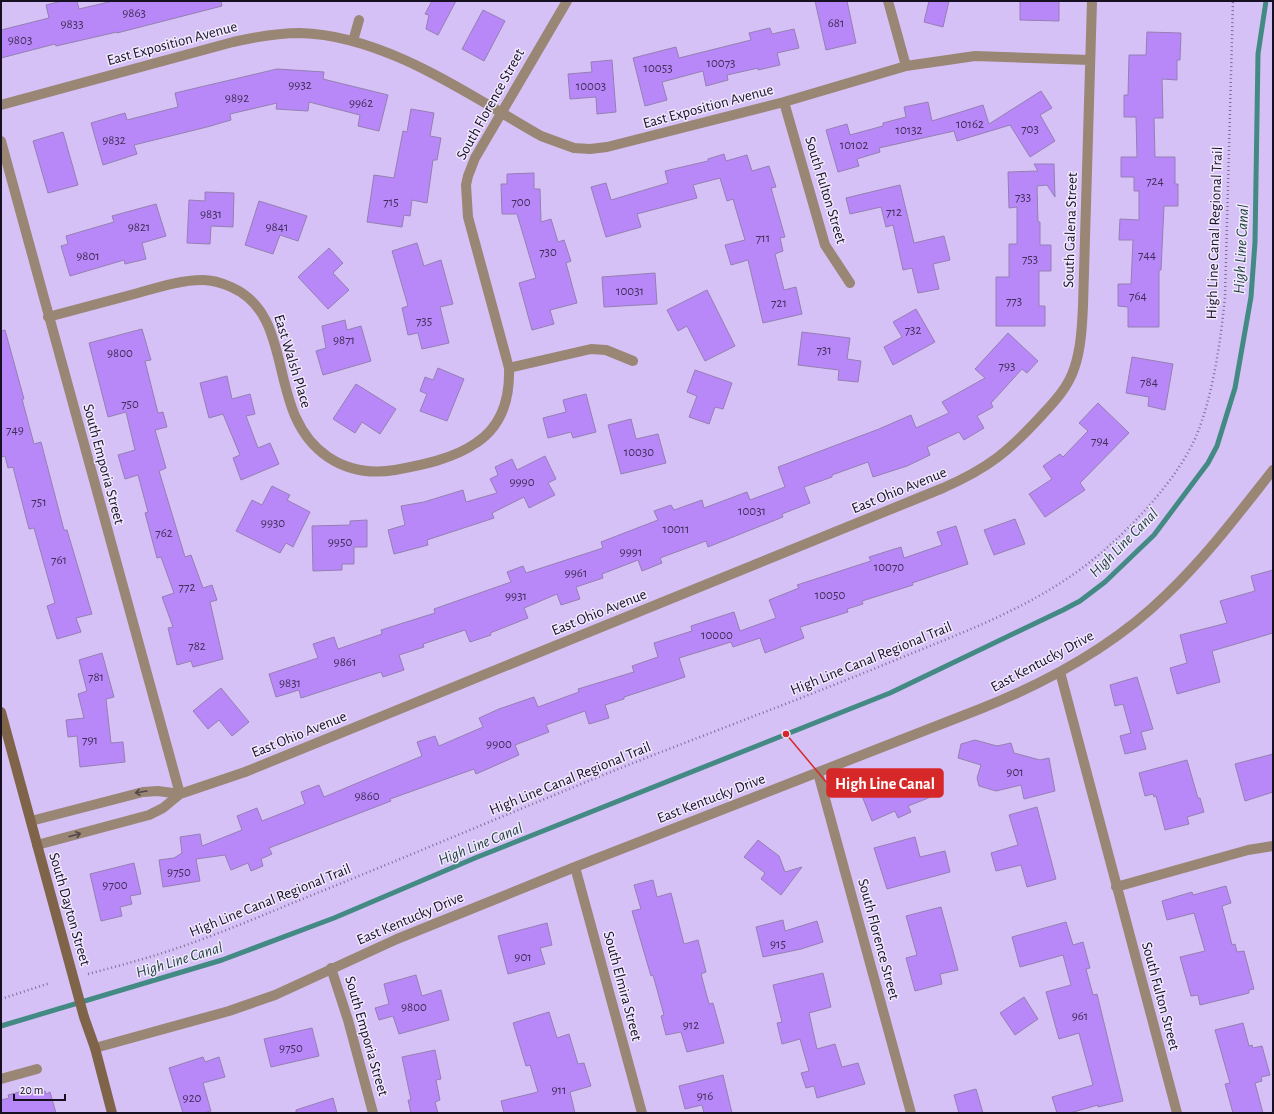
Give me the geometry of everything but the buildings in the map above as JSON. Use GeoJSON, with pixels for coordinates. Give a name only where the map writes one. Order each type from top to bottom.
{"type":"FeatureCollection","features":[{"type":"Feature","properties":{"kind":"street","name":"South Florence Street"},"geometry":{"type":"LineString","coordinates":[[509,368],[472,234],[466,204],[466,185],[470,170],[566,1]]}},
{"type":"Feature","properties":{"kind":"street"},"geometry":{"type":"LineString","coordinates":[[888,1],[906,66]]}},
{"type":"Feature","properties":{"kind":"street","name":"South Galena Street"},"geometry":{"type":"LineString","coordinates":[[1020,439],[1066,386],[1078,356],[1083,306],[1092,1]]}},
{"type":"Feature","properties":{"kind":"street"},"geometry":{"type":"LineString","coordinates":[[353,41],[359,20]]}},
{"type":"Feature","properties":{"kind":"street","name":"East Exposition Avenue"},"geometry":{"type":"LineString","coordinates":[[1,105],[259,37],[303,33],[353,41],[414,65],[556,142],[574,148],[590,149],[621,144],[784,102],[906,66],[975,56],[1090,60]]}},
{"type":"Feature","properties":{"kind":"street","name":"South Fulton Street"},"geometry":{"type":"LineString","coordinates":[[784,102],[825,244],[850,283]]}},
{"type":"Feature","properties":{"kind":"street","name":"South Emporia Street"},"geometry":{"type":"LineString","coordinates":[[1,141],[48,317],[180,794]]}},
{"type":"Feature","properties":{"kind":"street","name":"East Walsh Place"},"geometry":{"type":"LineString","coordinates":[[48,317],[190,281],[218,282],[242,292],[262,312],[267,320],[292,412],[302,430],[321,452],[346,467],[359,471],[388,471],[418,465],[462,451],[483,439],[493,428],[504,408],[508,396],[509,368]]}},
{"type":"Feature","properties":{"kind":"street"},"geometry":{"type":"LineString","coordinates":[[509,368],[591,349],[606,350],[633,361]]}},
{"type":"Feature","properties":{"kind":"street","name":"East Ohio Avenue"},"geometry":{"type":"LineString","coordinates":[[37,845],[149,815],[163,808],[180,794],[245,772],[943,488],[988,465],[1020,439]]}},
{"type":"Feature","properties":{"kind":"street","name":"East Kentucky Drive"},"geometry":{"type":"LineString","coordinates":[[95,1048],[253,1003],[275,995],[392,941],[575,867],[998,702],[1060,672],[1112,641],[1166,596],[1206,553],[1273,470]]}},
{"type":"Feature","properties":{"kind":"street","name":"South Fulton Street"},"geometry":{"type":"LineString","coordinates":[[1060,672],[1177,1113]]}},
{"type":"Feature","properties":{"kind":"street","name":"South Dayton Street"},"geometry":{"type":"LineString","coordinates":[[1,712],[76,988],[95,1048],[112,1113]]}},
{"type":"Feature","properties":{"kind":"street","name":"South Florence Street"},"geometry":{"type":"LineString","coordinates":[[818,773],[911,1113]]}},
{"type":"Feature","properties":{"kind":"street","name":"East Ohio Avenue"},"geometry":{"type":"LineString","coordinates":[[31,821],[143,792],[158,791],[180,794]]}},
{"type":"Feature","properties":{"kind":"street"},"geometry":{"type":"LineString","coordinates":[[1116,887],[1248,850],[1273,846]]}},
{"type":"Feature","properties":{"kind":"street","name":"South Elmira Street"},"geometry":{"type":"LineString","coordinates":[[575,867],[642,1113]]}},
{"type":"Feature","properties":{"kind":"street","name":"South Emporia Street"},"geometry":{"type":"LineString","coordinates":[[331,968],[348,1020],[373,1113]]}},
{"type":"Feature","properties":{"kind":"street"},"geometry":{"type":"LineString","coordinates":[[1,1079],[36,1069]]}},
{"type":"Feature","properties":{"kind":"path","name":"High Line Canal Regional Trail"},"geometry":{"type":"LineString","coordinates":[[88,974],[189,944],[466,833],[622,768],[811,695],[962,633],[1024,605],[1064,580],[1100,554],[1134,521],[1180,466],[1198,433],[1210,390],[1225,297],[1233,1]]}},
{"type":"Feature","properties":{"kind":"path"},"geometry":{"type":"LineString","coordinates":[[1,999],[50,983]]}},
{"type":"Feature","properties":{"kind":"waterway","name":"High Line Canal"},"geometry":{"type":"LineString","coordinates":[[1,1026],[222,960],[334,918],[475,858],[890,693],[1063,610],[1080,601],[1105,582],[1154,535],[1208,463],[1217,446],[1235,388],[1251,297],[1255,242],[1258,54],[1266,1]]}},
{"type":"Feature","properties":{"kind":"place","name":"High Line Canal"},"geometry":{"type":"Point","coordinates":[786,734]}}]}
